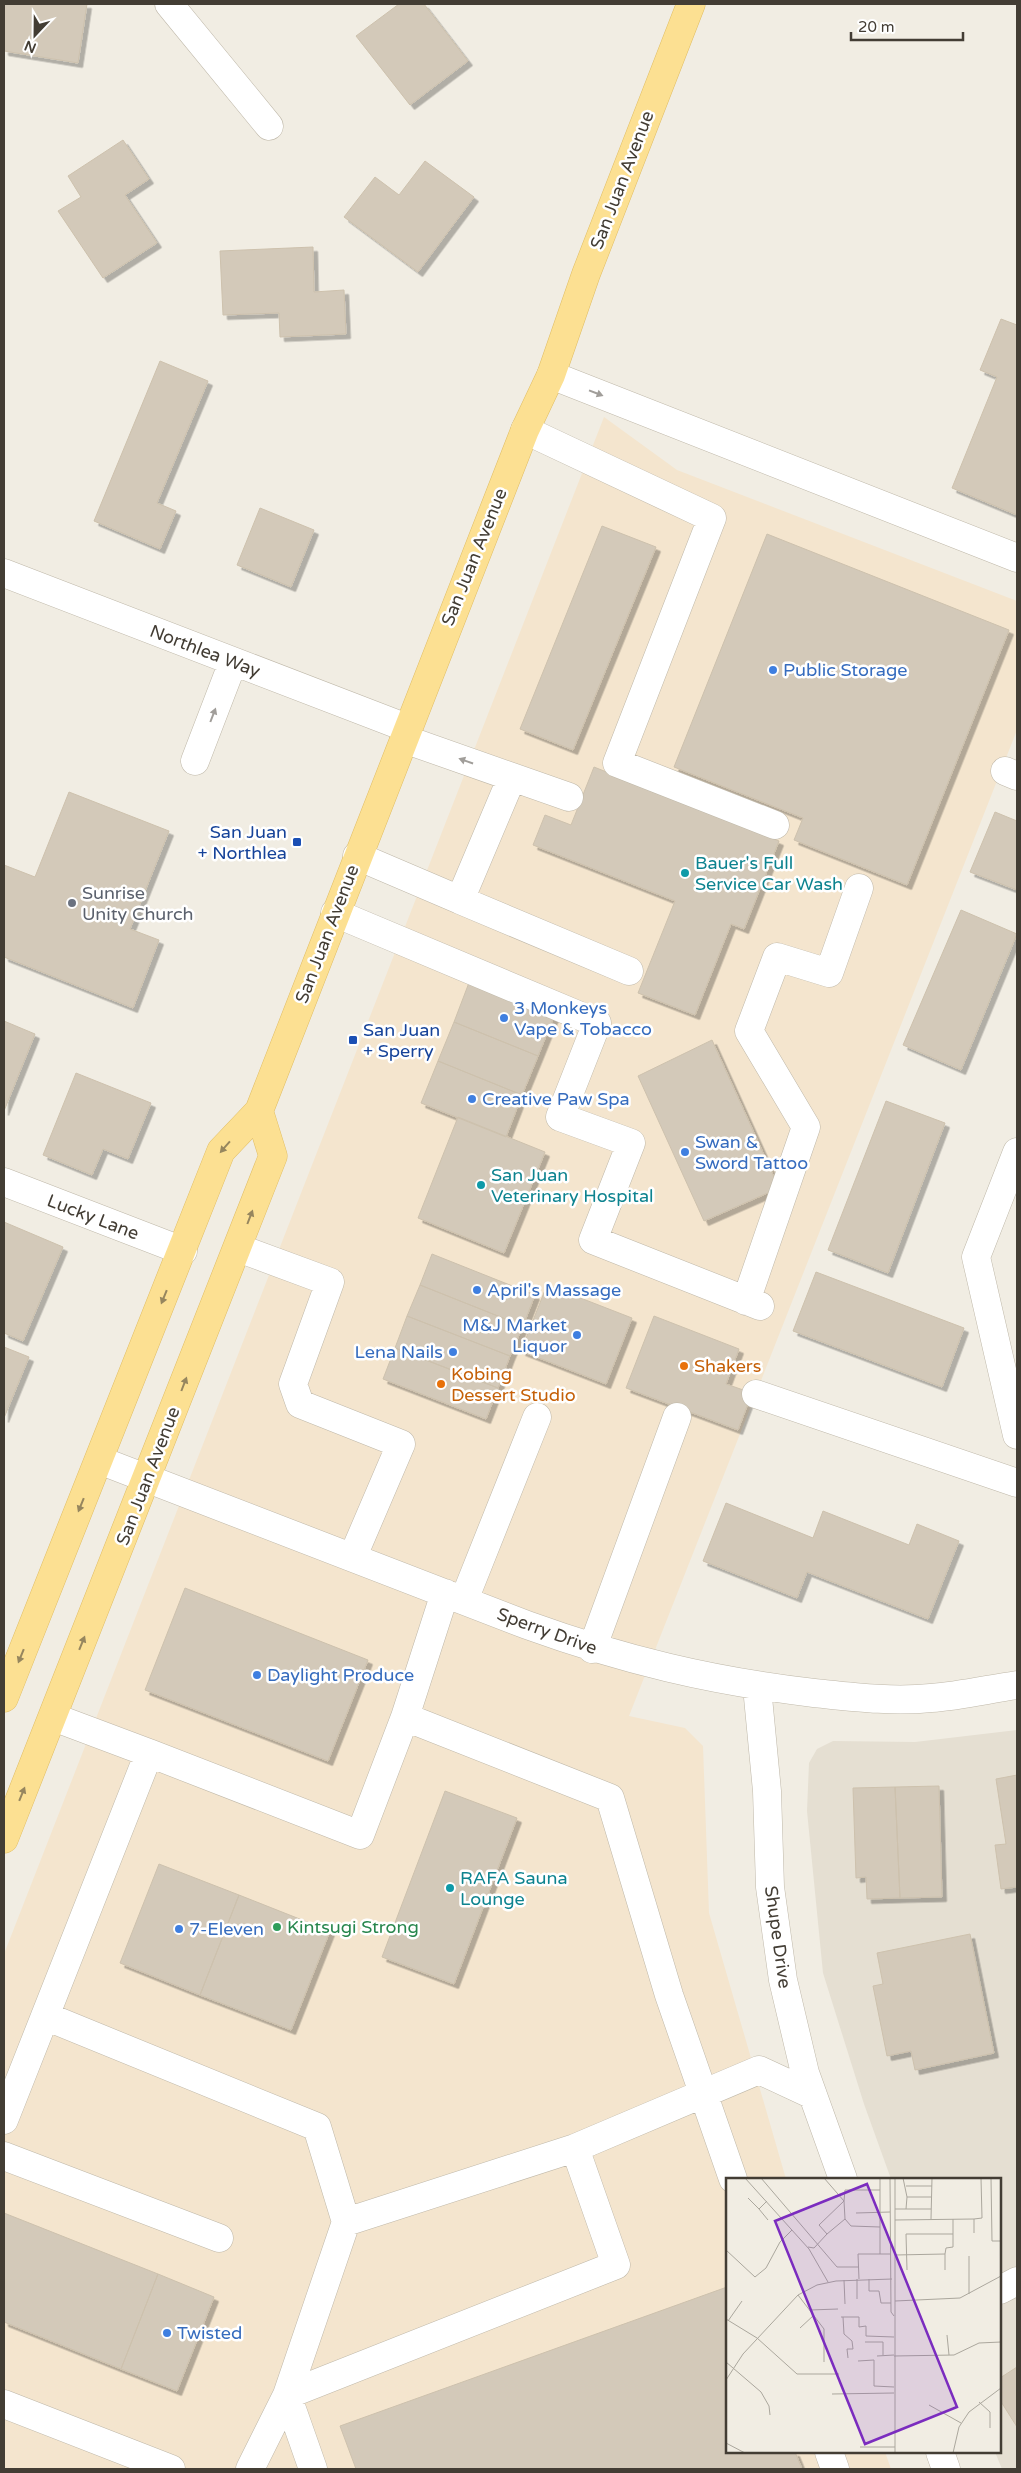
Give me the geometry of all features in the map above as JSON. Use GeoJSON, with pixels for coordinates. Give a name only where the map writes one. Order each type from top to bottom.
{"type":"FeatureCollection","features":[{"type":"Feature","properties":{"kind":"main road","name":"San Juan Avenue"},"geometry":{"type":"LineString","coordinates":[[5,1692],[183,1251],[221,1151],[259,1111],[524,430],[550,375],[586,274],[691,4]]}},
{"type":"Feature","properties":{"kind":"main road","name":"San Juan Avenue"},"geometry":{"type":"LineString","coordinates":[[4,1839],[273,1156],[259,1111]]}},
{"type":"Feature","properties":{"kind":"street"},"geometry":{"type":"LineString","coordinates":[[169,4],[269,126]]}},
{"type":"Feature","properties":{"kind":"street"},"geometry":{"type":"LineString","coordinates":[[550,375],[1017,558]]}},
{"type":"Feature","properties":{"kind":"street"},"geometry":{"type":"LineString","coordinates":[[524,430],[712,518],[617,763],[775,825]]}},
{"type":"Feature","properties":{"kind":"street","name":"Northlea Way"},"geometry":{"type":"LineString","coordinates":[[4,573],[233,662],[512,777],[569,797]]}},
{"type":"Feature","properties":{"kind":"street"},"geometry":{"type":"LineString","coordinates":[[195,760],[233,662]]}},
{"type":"Feature","properties":{"kind":"street"},"geometry":{"type":"LineString","coordinates":[[460,900],[512,777]]}},
{"type":"Feature","properties":{"kind":"street"},"geometry":{"type":"LineString","coordinates":[[357,856],[629,971]]}},
{"type":"Feature","properties":{"kind":"street"},"geometry":{"type":"LineString","coordinates":[[335,913],[597,1024],[560,1117],[631,1143],[593,1240],[753,1304],[806,1127],[749,1031],[777,957],[829,973],[859,888]]}},
{"type":"Feature","properties":{"kind":"street"},"geometry":{"type":"LineString","coordinates":[[1017,1152],[976,1257],[1017,1434]]}},
{"type":"Feature","properties":{"kind":"street","name":"Lucky Lane"},"geometry":{"type":"LineString","coordinates":[[4,1182],[183,1251]]}},
{"type":"Feature","properties":{"kind":"street"},"geometry":{"type":"LineString","coordinates":[[238,1248],[330,1282],[293,1384],[300,1404],[401,1444],[353,1556]]}},
{"type":"Feature","properties":{"kind":"street"},"geometry":{"type":"LineString","coordinates":[[756,1394],[1017,1483]]}},
{"type":"Feature","properties":{"kind":"street"},"geometry":{"type":"LineString","coordinates":[[53,1717],[360,1835],[454,1597],[537,1417]]}},
{"type":"Feature","properties":{"kind":"street"},"geometry":{"type":"LineString","coordinates":[[592,1649],[677,1417]]}},
{"type":"Feature","properties":{"kind":"street","name":"Sperry Drive"},"geometry":{"type":"LineString","coordinates":[[99,1460],[592,1649],[667,1669],[756,1687],[873,1699],[931,1698],[1017,1685]]}},
{"type":"Feature","properties":{"kind":"street","name":"Shupe Drive"},"geometry":{"type":"LineString","coordinates":[[756,1687],[767,1792],[770,1887],[783,1980],[812,2095],[843,2178]]}},
{"type":"Feature","properties":{"kind":"street"},"geometry":{"type":"LineString","coordinates":[[405,1717],[610,1798],[669,1995],[733,2178]]}},
{"type":"Feature","properties":{"kind":"street"},"geometry":{"type":"LineString","coordinates":[[4,2120],[149,1753]]}},
{"type":"Feature","properties":{"kind":"street"},"geometry":{"type":"LineString","coordinates":[[45,2016],[317,2127],[346,2222],[287,2395],[250,2469]]}},
{"type":"Feature","properties":{"kind":"street"},"geometry":{"type":"LineString","coordinates":[[346,2222],[575,2148],[760,2070],[812,2095]]}},
{"type":"Feature","properties":{"kind":"street"},"geometry":{"type":"LineString","coordinates":[[287,2395],[616,2265],[575,2148]]}},
{"type":"Feature","properties":{"kind":"street"},"geometry":{"type":"LineString","coordinates":[[4,2156],[219,2238]]}},
{"type":"Feature","properties":{"kind":"street"},"geometry":{"type":"LineString","coordinates":[[1001,2289],[1017,2281]]}},
{"type":"Feature","properties":{"kind":"street"},"geometry":{"type":"LineString","coordinates":[[287,2395],[313,2469]]}},
{"type":"Feature","properties":{"kind":"street"},"geometry":{"type":"LineString","coordinates":[[4,2404],[170,2469]]}},
{"type":"Feature","properties":{"kind":"street"},"geometry":{"type":"LineString","coordinates":[[828,2453],[835,2469]]}},
{"type":"Feature","properties":{"kind":"street"},"geometry":{"type":"LineString","coordinates":[[940,2453],[946,2469]]}},
{"type":"Feature","properties":{"kind":"shaded area"},"geometry":{"type":"Polygon","coordinates":[[[604,417],[677,470],[1017,601],[1017,730],[629,1716],[685,1728],[703,1746],[709,1913],[786,2178],[726,2178],[726,2453],[885,2453],[891,2469],[4,2469],[4,1954],[604,417]]]}},
{"type":"Feature","properties":{"kind":"shaded area"},"geometry":{"type":"Polygon","coordinates":[[[1017,1730],[1017,2469],[1002,2469],[995,2453],[1001,2453],[1001,2178],[891,2178],[864,2104],[823,1973],[807,1811],[809,1763],[817,1749],[833,1741],[915,1742],[1017,1730]]]}},
{"type":"Feature","properties":{"kind":"building"},"geometry":{"type":"Polygon","coordinates":[[[4,4],[87,4],[78,63],[4,51],[4,4]]]}},
{"type":"Feature","properties":{"kind":"building"},"geometry":{"type":"Polygon","coordinates":[[[399,4],[424,4],[468,61],[410,105],[356,36],[399,4]]]}},
{"type":"Feature","properties":{"kind":"building"},"geometry":{"type":"Polygon","coordinates":[[[123,140],[149,179],[125,195],[157,243],[103,278],[58,211],[81,197],[68,176],[123,140]]]}},
{"type":"Feature","properties":{"kind":"building"},"geometry":{"type":"Polygon","coordinates":[[[425,161],[474,197],[418,272],[344,217],[375,177],[399,195],[425,161]]]}},
{"type":"Feature","properties":{"kind":"building"},"geometry":{"type":"Polygon","coordinates":[[[313,247],[314,292],[344,290],[346,334],[280,337],[279,313],[223,315],[220,251],[313,247]]]}},
{"type":"Feature","properties":{"kind":"building"},"geometry":{"type":"Polygon","coordinates":[[[1001,319],[1017,325],[1017,515],[952,488],[997,377],[980,370],[1001,319]]]}},
{"type":"Feature","properties":{"kind":"building"},"geometry":{"type":"Polygon","coordinates":[[[160,361],[208,381],[157,503],[176,511],[160,549],[94,521],[160,361]]]}},
{"type":"Feature","properties":{"kind":"building"},"geometry":{"type":"Polygon","coordinates":[[[260,508],[314,530],[291,587],[237,565],[260,508]]]}},
{"type":"Feature","properties":{"kind":"building"},"geometry":{"type":"Polygon","coordinates":[[[602,526],[656,547],[573,750],[520,729],[602,526]]]}},
{"type":"Feature","properties":{"kind":"building"},"geometry":{"type":"Polygon","coordinates":[[[767,534],[1009,630],[907,885],[794,840],[803,818],[674,767],[767,534]]]}},
{"type":"Feature","properties":{"kind":"building","name":"Bauer's Full Service Car Wash"},"geometry":{"type":"Polygon","coordinates":[[[594,767],[779,841],[744,929],[731,924],[695,1015],[638,993],[675,901],[533,845],[545,815],[571,825],[594,767]]]}},
{"type":"Feature","properties":{"kind":"building","name":"Sunrise Unity Church"},"geometry":{"type":"Polygon","coordinates":[[[69,792],[169,831],[130,929],[159,940],[133,1008],[4,957],[4,865],[35,877],[69,792]]]}},
{"type":"Feature","properties":{"kind":"building"},"geometry":{"type":"Polygon","coordinates":[[[995,812],[1017,821],[1017,890],[970,872],[995,812]]]}},
{"type":"Feature","properties":{"kind":"building"},"geometry":{"type":"Polygon","coordinates":[[[961,910],[1017,934],[961,1070],[903,1045],[961,910]]]}},
{"type":"Feature","properties":{"kind":"building","name":"3 Monkeys Vape & Tobacco"},"geometry":{"type":"Polygon","coordinates":[[[470,980],[555,1014],[538,1056],[454,1022],[470,980]]]}},
{"type":"Feature","properties":{"kind":"building"},"geometry":{"type":"Polygon","coordinates":[[[4,1021],[35,1034],[4,1111],[4,1021]]]}},
{"type":"Feature","properties":{"kind":"building"},"geometry":{"type":"Polygon","coordinates":[[[454,1022],[538,1056],[522,1095],[438,1061],[454,1022]]]}},
{"type":"Feature","properties":{"kind":"building"},"geometry":{"type":"Polygon","coordinates":[[[712,1040],[779,1188],[704,1221],[638,1076],[712,1040]]]}},
{"type":"Feature","properties":{"kind":"building","name":"Creative Paw Spa"},"geometry":{"type":"Polygon","coordinates":[[[438,1061],[522,1095],[506,1137],[421,1103],[438,1061]]]}},
{"type":"Feature","properties":{"kind":"building"},"geometry":{"type":"Polygon","coordinates":[[[76,1073],[151,1103],[128,1159],[103,1149],[92,1175],[43,1155],[76,1073]]]}},
{"type":"Feature","properties":{"kind":"building"},"geometry":{"type":"Polygon","coordinates":[[[886,1101],[945,1123],[888,1273],[828,1250],[886,1101]]]}},
{"type":"Feature","properties":{"kind":"building","name":"San Juan Veterinary Hospital"},"geometry":{"type":"Polygon","coordinates":[[[458,1117],[545,1152],[504,1253],[418,1218],[458,1117]]]}},
{"type":"Feature","properties":{"kind":"building"},"geometry":{"type":"Polygon","coordinates":[[[4,1222],[63,1247],[23,1341],[4,1333],[4,1222]]]}},
{"type":"Feature","properties":{"kind":"building","name":"April's Massage"},"geometry":{"type":"Polygon","coordinates":[[[432,1254],[535,1295],[523,1326],[420,1285],[432,1254]]]}},
{"type":"Feature","properties":{"kind":"building"},"geometry":{"type":"Polygon","coordinates":[[[816,1272],[964,1328],[942,1387],[793,1331],[816,1272]]]}},
{"type":"Feature","properties":{"kind":"building"},"geometry":{"type":"Polygon","coordinates":[[[420,1285],[523,1326],[510,1356],[407,1316],[420,1285]]]}},
{"type":"Feature","properties":{"kind":"building","name":"M&J Market Liquor"},"geometry":{"type":"Polygon","coordinates":[[[547,1285],[632,1318],[606,1384],[521,1351],[547,1285]]]}},
{"type":"Feature","properties":{"kind":"building","name":"Lena Nails"},"geometry":{"type":"Polygon","coordinates":[[[407,1316],[510,1356],[498,1388],[395,1348],[407,1316]]]}},
{"type":"Feature","properties":{"kind":"building","name":"Shakers"},"geometry":{"type":"Polygon","coordinates":[[[654,1316],[739,1349],[726,1384],[752,1393],[738,1430],[626,1388],[654,1316]]]}},
{"type":"Feature","properties":{"kind":"building"},"geometry":{"type":"Polygon","coordinates":[[[4,1347],[29,1357],[4,1418],[4,1347]]]}},
{"type":"Feature","properties":{"kind":"building","name":"Kobing Dessert Studio"},"geometry":{"type":"Polygon","coordinates":[[[395,1348],[498,1388],[486,1419],[383,1379],[395,1348]]]}},
{"type":"Feature","properties":{"kind":"building"},"geometry":{"type":"Polygon","coordinates":[[[726,1503],[813,1538],[823,1511],[909,1545],[917,1524],[959,1541],[928,1619],[807,1572],[797,1598],[703,1561],[726,1503]]]}},
{"type":"Feature","properties":{"kind":"building","name":"Daylight Produce"},"geometry":{"type":"Polygon","coordinates":[[[185,1588],[368,1660],[328,1761],[145,1690],[185,1588]]]}},
{"type":"Feature","properties":{"kind":"building"},"geometry":{"type":"Polygon","coordinates":[[[1017,1775],[1017,1887],[1001,1889],[995,1845],[1006,1844],[996,1779],[1017,1775]]]}},
{"type":"Feature","properties":{"kind":"building"},"geometry":{"type":"Polygon","coordinates":[[[939,1786],[942,1897],[900,1898],[895,1787],[939,1786]]]}},
{"type":"Feature","properties":{"kind":"building"},"geometry":{"type":"Polygon","coordinates":[[[895,1787],[900,1898],[867,1899],[866,1877],[856,1878],[853,1788],[895,1787]]]}},
{"type":"Feature","properties":{"kind":"building","name":"RAFA Sauna Lounge"},"geometry":{"type":"Polygon","coordinates":[[[445,1791],[517,1818],[454,1984],[382,1957],[445,1791]]]}},
{"type":"Feature","properties":{"kind":"building","name":"7-Eleven"},"geometry":{"type":"Polygon","coordinates":[[[159,1864],[239,1895],[200,1995],[120,1963],[159,1864]]]}},
{"type":"Feature","properties":{"kind":"building"},"geometry":{"type":"Polygon","coordinates":[[[239,1895],[330,1931],[291,2030],[200,1995],[239,1895]]]}},
{"type":"Feature","properties":{"kind":"building"},"geometry":{"type":"Polygon","coordinates":[[[970,1934],[994,2053],[915,2070],[911,2051],[887,2056],[873,1986],[883,1984],[877,1953],[970,1934]]]}},
{"type":"Feature","properties":{"kind":"building"},"geometry":{"type":"Polygon","coordinates":[[[4,2213],[158,2274],[121,2369],[4,2322],[4,2213]]]}},
{"type":"Feature","properties":{"kind":"building","name":"Twisted"},"geometry":{"type":"Polygon","coordinates":[[[158,2274],[214,2297],[177,2391],[121,2369],[158,2274]]]}},
{"type":"Feature","properties":{"kind":"building"},"geometry":{"type":"Polygon","coordinates":[[[726,2287],[726,2453],[795,2453],[802,2469],[356,2469],[340,2426],[726,2287]]]}},
{"type":"Feature","properties":{"kind":"building"},"geometry":{"type":"Polygon","coordinates":[[[1017,2367],[1017,2427],[1001,2402],[1001,2377],[1017,2367]]]}},
{"type":"Feature","properties":{"kind":"place","name":"Public Storage"},"geometry":{"type":"Point","coordinates":[773,670]}},
{"type":"Feature","properties":{"kind":"place","name":"San Juan + Northlea"},"geometry":{"type":"Point","coordinates":[297,842]}},
{"type":"Feature","properties":{"kind":"place","name":"Bauer's Full Service Car Wash"},"geometry":{"type":"Point","coordinates":[685,873]}},
{"type":"Feature","properties":{"kind":"place","name":"Sunrise Unity Church"},"geometry":{"type":"Point","coordinates":[72,903]}},
{"type":"Feature","properties":{"kind":"place","name":"3 Monkeys Vape & Tobacco"},"geometry":{"type":"Point","coordinates":[504,1018]}},
{"type":"Feature","properties":{"kind":"place","name":"San Juan + Sperry"},"geometry":{"type":"Point","coordinates":[353,1040]}},
{"type":"Feature","properties":{"kind":"place","name":"Creative Paw Spa"},"geometry":{"type":"Point","coordinates":[472,1099]}},
{"type":"Feature","properties":{"kind":"place","name":"Swan & Sword Tattoo"},"geometry":{"type":"Point","coordinates":[685,1152]}},
{"type":"Feature","properties":{"kind":"place","name":"San Juan Veterinary Hospital"},"geometry":{"type":"Point","coordinates":[481,1185]}},
{"type":"Feature","properties":{"kind":"place","name":"April's Massage"},"geometry":{"type":"Point","coordinates":[477,1290]}},
{"type":"Feature","properties":{"kind":"place","name":"M&J Market Liquor"},"geometry":{"type":"Point","coordinates":[577,1335]}},
{"type":"Feature","properties":{"kind":"place","name":"Lena Nails"},"geometry":{"type":"Point","coordinates":[453,1352]}},
{"type":"Feature","properties":{"kind":"place","name":"Shakers"},"geometry":{"type":"Point","coordinates":[684,1366]}},
{"type":"Feature","properties":{"kind":"place","name":"Kobing Dessert Studio"},"geometry":{"type":"Point","coordinates":[441,1384]}},
{"type":"Feature","properties":{"kind":"place","name":"Daylight Produce"},"geometry":{"type":"Point","coordinates":[257,1675]}},
{"type":"Feature","properties":{"kind":"place","name":"RAFA Sauna Lounge"},"geometry":{"type":"Point","coordinates":[450,1888]}},
{"type":"Feature","properties":{"kind":"place","name":"Kintsugi Strong"},"geometry":{"type":"Point","coordinates":[277,1927]}},
{"type":"Feature","properties":{"kind":"place","name":"7-Eleven"},"geometry":{"type":"Point","coordinates":[179,1929]}},
{"type":"Feature","properties":{"kind":"place","name":"Twisted"},"geometry":{"type":"Point","coordinates":[167,2333]}}]}
